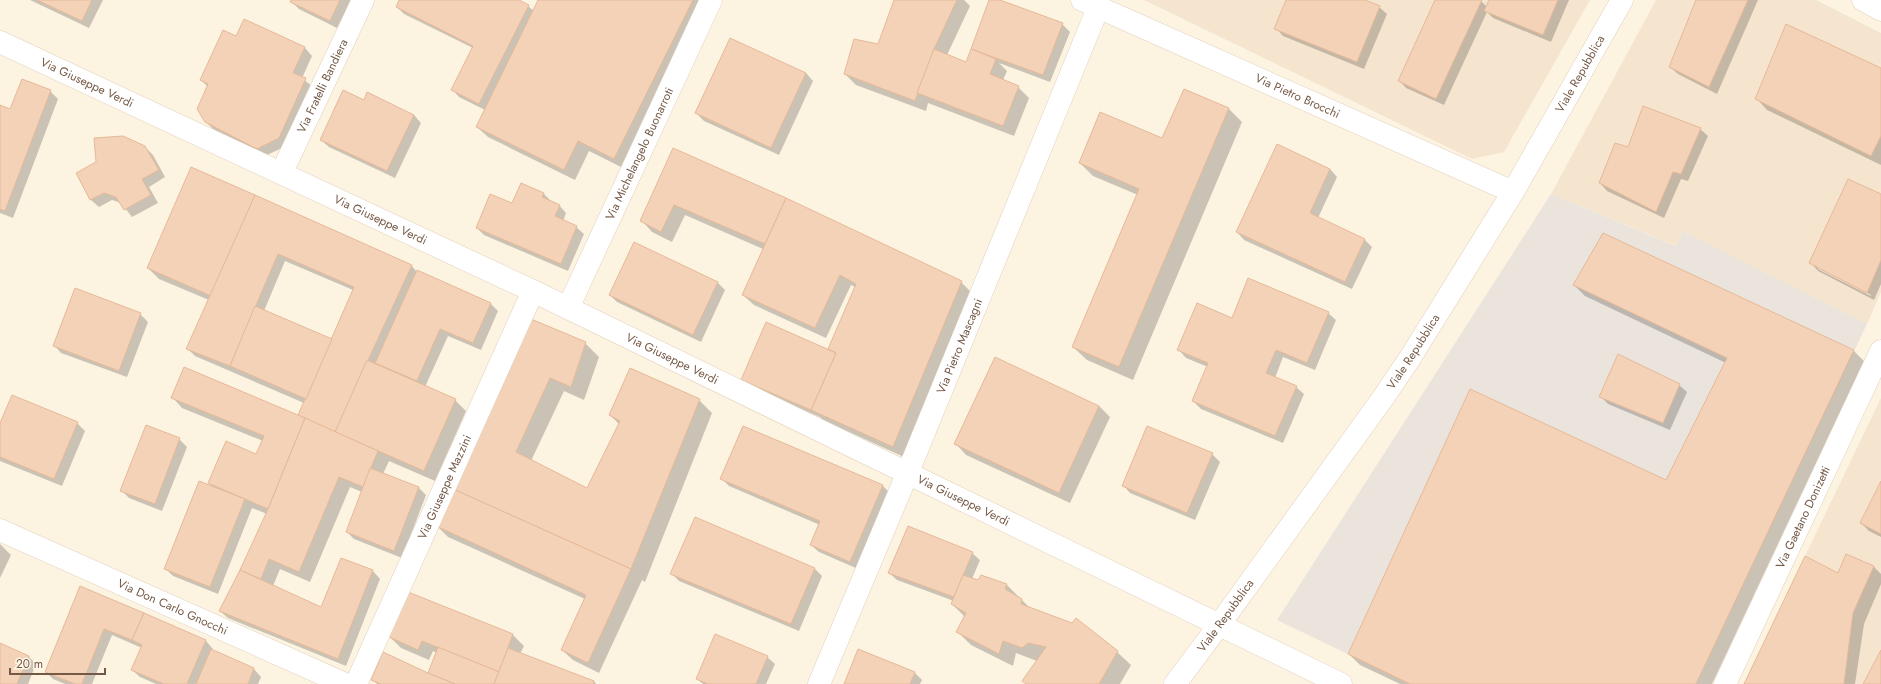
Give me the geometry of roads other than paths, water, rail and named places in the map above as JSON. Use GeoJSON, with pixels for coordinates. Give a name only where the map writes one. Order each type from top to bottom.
{"type":"FeatureCollection","features":[{"type":"Feature","properties":{"kind":"street","name":"Via Fratelli Bandiera"},"geometry":{"type":"LineString","coordinates":[[282,172],[363,0]]}},
{"type":"Feature","properties":{"kind":"street","name":"Via Michelangelo Buonarroti"},"geometry":{"type":"LineString","coordinates":[[568,308],[711,0]]}},
{"type":"Feature","properties":{"kind":"street","name":"Viale Repubblica"},"geometry":{"type":"LineString","coordinates":[[1174,684],[1219,626],[1248,583],[1383,398],[1414,351],[1513,192],[1622,0]]}},
{"type":"Feature","properties":{"kind":"street"},"geometry":{"type":"LineString","coordinates":[[1863,0],[1881,10]]}},
{"type":"Feature","properties":{"kind":"street","name":"Via Pietro Brocchi"},"geometry":{"type":"LineString","coordinates":[[1090,4],[1513,192]]}},
{"type":"Feature","properties":{"kind":"street","name":"Via Pietro Mascagni"},"geometry":{"type":"LineString","coordinates":[[820,684],[908,472],[1090,4]]}},
{"type":"Feature","properties":{"kind":"street","name":"Via Giuseppe Verdi"},"geometry":{"type":"LineString","coordinates":[[0,42],[282,172],[534,291],[908,472],[1219,626],[1341,684]]}},
{"type":"Feature","properties":{"kind":"street","name":"Via Giuseppe Mazzini"},"geometry":{"type":"LineString","coordinates":[[356,684],[534,291]]}},
{"type":"Feature","properties":{"kind":"street","name":"Via Gaetano Donizetti"},"geometry":{"type":"LineString","coordinates":[[1724,684],[1881,351]]}},
{"type":"Feature","properties":{"kind":"street","name":"Via Don Carlo Gnocchi"},"geometry":{"type":"LineString","coordinates":[[0,530],[345,684]]}}]}
